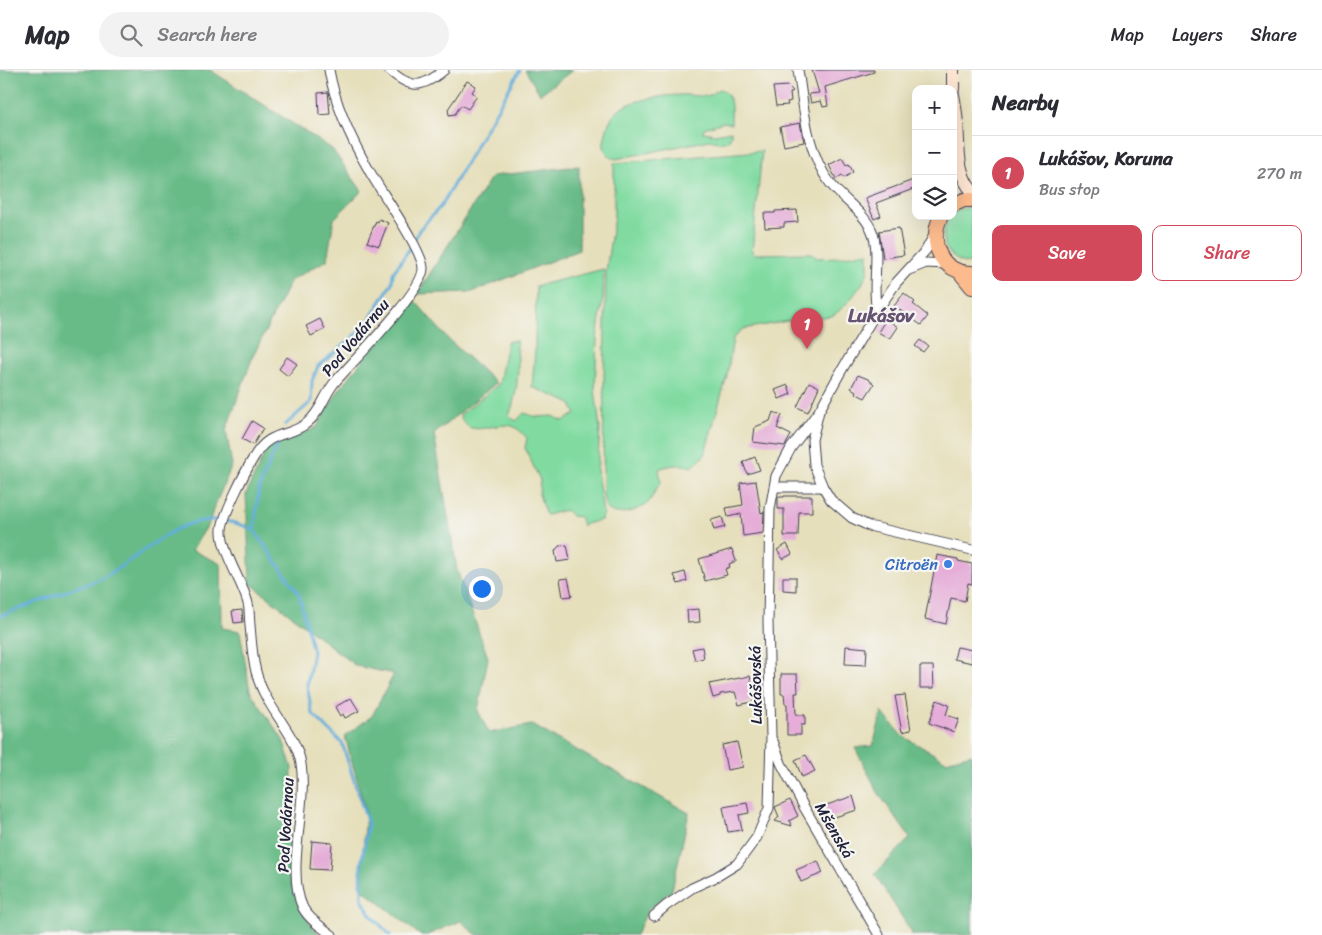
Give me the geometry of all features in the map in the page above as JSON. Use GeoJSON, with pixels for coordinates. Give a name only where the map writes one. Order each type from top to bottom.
{"type":"FeatureCollection","features":[{"type":"Feature","properties":{"kind":"main road"},"geometry":{"type":"LineString","coordinates":[[957,203],[964,200],[972,200]]}},
{"type":"Feature","properties":{"kind":"main road"},"geometry":{"type":"LineString","coordinates":[[940,220],[935,233],[938,250],[959,270],[972,286]]}},
{"type":"Feature","properties":{"kind":"street","name":"Pod Vodárnou"},"geometry":{"type":"LineString","coordinates":[[329,70],[332,86],[344,120],[368,169],[417,250],[423,267],[421,277],[413,291],[369,346],[333,384],[317,414],[305,425],[272,437],[255,454],[221,530],[226,549],[248,602],[253,661],[257,676],[264,694],[295,745],[301,761],[303,775],[297,857],[298,894],[306,913],[332,935]]}},
{"type":"Feature","properties":{"kind":"street"},"geometry":{"type":"LineString","coordinates":[[389,70],[406,83],[413,85],[428,82],[444,70]]}},
{"type":"Feature","properties":{"kind":"street"},"geometry":{"type":"LineString","coordinates":[[798,70],[808,133],[816,159],[828,181],[866,222],[872,232],[875,245],[874,298],[877,311]]}},
{"type":"Feature","properties":{"kind":"street"},"geometry":{"type":"LineString","coordinates":[[953,70],[953,85]]}},
{"type":"Feature","properties":{"kind":"street"},"geometry":{"type":"LineString","coordinates":[[957,120],[960,166],[966,184],[972,191]]}},
{"type":"Feature","properties":{"kind":"street"},"geometry":{"type":"LineString","coordinates":[[935,233],[926,250],[896,283],[840,373],[819,411],[814,428],[812,451],[814,465],[823,487],[840,510],[852,518],[869,526],[972,550]]}},
{"type":"Feature","properties":{"kind":"street"},"geometry":{"type":"LineString","coordinates":[[906,271],[926,262],[959,270]]}},
{"type":"Feature","properties":{"kind":"street","name":"Lukášovská"},"geometry":{"type":"LineString","coordinates":[[654,916],[692,888],[738,864],[757,837],[769,808],[771,736],[768,622],[770,509],[776,476],[791,448],[819,411]]}},
{"type":"Feature","properties":{"kind":"street"},"geometry":{"type":"LineString","coordinates":[[774,487],[823,487]]}},
{"type":"Feature","properties":{"kind":"street","name":"Mšenská"},"geometry":{"type":"LineString","coordinates":[[771,736],[781,763],[804,806],[879,935]]}},
{"type":"Feature","properties":{"kind":"green space"},"geometry":{"type":"Polygon","coordinates":[[[0,70],[210,70],[332,149],[362,191],[334,219],[327,260],[291,280],[253,356],[226,430],[232,465],[209,523],[192,550],[221,564],[222,628],[240,631],[250,691],[283,740],[292,768],[289,877],[299,908],[319,935],[0,935],[0,70]]]}},
{"type":"Feature","properties":{"kind":"green space"},"geometry":{"type":"Polygon","coordinates":[[[525,70],[573,70],[540,94],[525,70]]]}},
{"type":"Feature","properties":{"kind":"green space"},"geometry":{"type":"Polygon","coordinates":[[[720,89],[730,99],[731,124],[724,122],[704,128],[703,132],[715,134],[731,131],[730,139],[727,141],[710,140],[616,159],[608,155],[605,150],[604,142],[609,123],[615,113],[621,108],[656,97],[675,95],[707,96],[720,89]]]}},
{"type":"Feature","properties":{"kind":"green space"},"geometry":{"type":"Polygon","coordinates":[[[762,151],[752,252],[755,254],[811,253],[817,258],[839,257],[868,252],[868,271],[862,284],[850,300],[832,316],[743,329],[733,338],[727,376],[704,456],[692,467],[675,465],[659,469],[661,482],[648,503],[629,512],[613,512],[606,508],[603,496],[606,271],[614,217],[614,163],[762,151]]]}},
{"type":"Feature","properties":{"kind":"green space"},"geometry":{"type":"Polygon","coordinates":[[[579,166],[579,250],[472,292],[417,294],[492,176],[579,166]]]}},
{"type":"Feature","properties":{"kind":"green space"},"geometry":{"type":"Polygon","coordinates":[[[972,207],[972,264],[956,259],[950,254],[944,240],[944,232],[948,220],[957,220],[957,211],[972,207]]]}},
{"type":"Feature","properties":{"kind":"green space"},"geometry":{"type":"Polygon","coordinates":[[[604,269],[603,299],[597,337],[595,389],[600,429],[597,472],[603,513],[601,520],[582,525],[580,517],[572,516],[566,510],[547,515],[545,513],[539,494],[540,480],[525,448],[527,438],[520,431],[512,426],[505,425],[475,429],[464,423],[460,415],[499,384],[507,342],[516,340],[518,359],[517,379],[509,416],[516,421],[524,413],[536,417],[552,416],[563,421],[576,414],[570,403],[532,387],[535,351],[536,286],[604,269]]]}},
{"type":"Feature","properties":{"kind":"green space"},"geometry":{"type":"Polygon","coordinates":[[[415,301],[449,340],[496,383],[434,434],[457,570],[488,658],[478,711],[489,733],[532,725],[689,813],[672,890],[648,910],[636,935],[477,935],[461,921],[427,935],[420,935],[360,887],[366,813],[345,736],[372,716],[394,674],[356,666],[250,583],[246,494],[267,448],[316,428],[339,390],[365,357],[415,301]]]}},
{"type":"Feature","properties":{"kind":"green space"},"geometry":{"type":"Polygon","coordinates":[[[882,712],[901,735],[946,761],[972,754],[972,935],[912,935],[875,874],[910,838],[879,794],[855,748],[873,746],[882,712]]]}},
{"type":"Feature","properties":{"kind":"building"},"geometry":{"type":"Polygon","coordinates":[[[812,70],[874,70],[874,72],[825,87],[828,106],[823,107],[821,101],[811,103],[809,94],[819,93],[812,70]]]}},
{"type":"Feature","properties":{"kind":"building"},"geometry":{"type":"Polygon","coordinates":[[[467,81],[476,86],[472,92],[477,96],[468,109],[461,105],[455,114],[449,115],[448,109],[467,81]]]}},
{"type":"Feature","properties":{"kind":"building"},"geometry":{"type":"Polygon","coordinates":[[[788,86],[793,91],[790,93],[791,101],[787,102],[788,105],[776,106],[773,87],[788,86]]]}},
{"type":"Feature","properties":{"kind":"building"},"geometry":{"type":"Polygon","coordinates":[[[328,92],[330,114],[319,115],[318,93],[328,92]]]}},
{"type":"Feature","properties":{"kind":"building"},"geometry":{"type":"Polygon","coordinates":[[[800,123],[804,142],[784,146],[780,127],[800,123]]]}},
{"type":"Feature","properties":{"kind":"building"},"geometry":{"type":"Polygon","coordinates":[[[842,158],[846,165],[849,164],[853,172],[844,178],[842,175],[836,179],[829,165],[842,158]]]}},
{"type":"Feature","properties":{"kind":"building"},"geometry":{"type":"Polygon","coordinates":[[[912,180],[912,190],[876,203],[881,216],[874,219],[865,198],[912,180]]]}},
{"type":"Feature","properties":{"kind":"building"},"geometry":{"type":"Polygon","coordinates":[[[797,210],[798,222],[784,223],[784,227],[765,228],[764,213],[797,210]]]}},
{"type":"Feature","properties":{"kind":"building"},"geometry":{"type":"Polygon","coordinates":[[[379,219],[388,223],[379,246],[367,242],[376,221],[378,222],[379,219]]]}},
{"type":"Feature","properties":{"kind":"building"},"geometry":{"type":"Polygon","coordinates":[[[899,228],[904,255],[883,258],[879,231],[899,228]]]}},
{"type":"Feature","properties":{"kind":"building"},"geometry":{"type":"Polygon","coordinates":[[[904,293],[915,302],[913,304],[928,316],[921,325],[894,306],[904,293]]]}},
{"type":"Feature","properties":{"kind":"building"},"geometry":{"type":"Polygon","coordinates":[[[320,319],[325,329],[311,336],[306,326],[320,319]]]}},
{"type":"Feature","properties":{"kind":"building"},"geometry":{"type":"Polygon","coordinates":[[[886,319],[898,327],[890,339],[878,332],[886,319]]]}},
{"type":"Feature","properties":{"kind":"building"},"geometry":{"type":"Polygon","coordinates":[[[920,340],[928,346],[923,352],[915,346],[920,340]]]}},
{"type":"Feature","properties":{"kind":"building"},"geometry":{"type":"Polygon","coordinates":[[[287,357],[297,364],[288,376],[279,369],[287,357]]]}},
{"type":"Feature","properties":{"kind":"building"},"geometry":{"type":"Polygon","coordinates":[[[858,375],[874,384],[865,398],[855,393],[856,391],[851,388],[858,375]]]}},
{"type":"Feature","properties":{"kind":"building"},"geometry":{"type":"Polygon","coordinates":[[[809,382],[819,387],[808,412],[797,407],[809,382]]]}},
{"type":"Feature","properties":{"kind":"building"},"geometry":{"type":"Polygon","coordinates":[[[788,385],[791,394],[779,399],[775,390],[788,385]]]}},
{"type":"Feature","properties":{"kind":"building"},"geometry":{"type":"Polygon","coordinates":[[[773,412],[782,415],[777,428],[791,435],[785,446],[753,442],[755,427],[770,421],[773,412]]]}},
{"type":"Feature","properties":{"kind":"building"},"geometry":{"type":"Polygon","coordinates":[[[252,421],[263,428],[253,445],[242,439],[252,421]]]}},
{"type":"Feature","properties":{"kind":"building"},"geometry":{"type":"Polygon","coordinates":[[[755,457],[760,470],[747,474],[743,462],[755,457]]]}},
{"type":"Feature","properties":{"kind":"building"},"geometry":{"type":"Polygon","coordinates":[[[756,481],[761,513],[764,512],[763,533],[743,536],[741,514],[728,517],[726,508],[743,505],[740,483],[756,481]]]}},
{"type":"Feature","properties":{"kind":"building"},"geometry":{"type":"Polygon","coordinates":[[[812,496],[812,512],[799,512],[798,536],[784,536],[784,509],[778,509],[778,497],[812,496]]]}},
{"type":"Feature","properties":{"kind":"building"},"geometry":{"type":"Polygon","coordinates":[[[722,517],[725,527],[714,530],[711,520],[722,517]]]}},
{"type":"Feature","properties":{"kind":"building"},"geometry":{"type":"Polygon","coordinates":[[[787,544],[792,554],[783,559],[777,550],[787,544]]]}},
{"type":"Feature","properties":{"kind":"building"},"geometry":{"type":"Polygon","coordinates":[[[567,545],[570,560],[557,562],[555,551],[559,546],[567,545]]]}},
{"type":"Feature","properties":{"kind":"building"},"geometry":{"type":"Polygon","coordinates":[[[732,549],[736,561],[729,564],[730,567],[725,569],[727,575],[705,581],[699,559],[732,549]]]}},
{"type":"Feature","properties":{"kind":"building"},"geometry":{"type":"Polygon","coordinates":[[[937,555],[972,564],[972,584],[968,583],[965,601],[951,598],[946,624],[925,619],[937,555]]]}},
{"type":"Feature","properties":{"kind":"building"},"geometry":{"type":"Polygon","coordinates":[[[685,572],[687,581],[678,584],[674,575],[685,572]]]}},
{"type":"Feature","properties":{"kind":"building"},"geometry":{"type":"Polygon","coordinates":[[[783,577],[796,577],[796,591],[783,590],[783,577]]]}},
{"type":"Feature","properties":{"kind":"building"},"geometry":{"type":"Polygon","coordinates":[[[568,578],[572,596],[563,597],[560,579],[568,578]]]}},
{"type":"Feature","properties":{"kind":"building"},"geometry":{"type":"Polygon","coordinates":[[[699,609],[700,622],[688,623],[687,610],[699,609]]]}},
{"type":"Feature","properties":{"kind":"building"},"geometry":{"type":"Polygon","coordinates":[[[242,610],[243,622],[234,623],[232,611],[242,610]]]}},
{"type":"Feature","properties":{"kind":"building"},"geometry":{"type":"Polygon","coordinates":[[[846,646],[867,648],[866,665],[845,664],[846,646]]]}},
{"type":"Feature","properties":{"kind":"building"},"geometry":{"type":"Polygon","coordinates":[[[702,647],[704,658],[695,660],[692,649],[702,647]]]}},
{"type":"Feature","properties":{"kind":"building"},"geometry":{"type":"Polygon","coordinates":[[[957,647],[972,650],[972,663],[954,659],[957,647]]]}},
{"type":"Feature","properties":{"kind":"building"},"geometry":{"type":"Polygon","coordinates":[[[920,666],[933,666],[934,688],[920,688],[920,666]]]}},
{"type":"Feature","properties":{"kind":"building"},"geometry":{"type":"Polygon","coordinates":[[[781,674],[797,674],[798,693],[795,693],[796,715],[805,715],[805,725],[801,725],[801,735],[787,735],[787,704],[785,704],[784,694],[781,694],[781,674]]]}},
{"type":"Feature","properties":{"kind":"building"},"geometry":{"type":"Polygon","coordinates":[[[750,676],[755,701],[739,705],[735,692],[720,694],[720,696],[713,698],[709,684],[750,676]]]}},
{"type":"Feature","properties":{"kind":"building"},"geometry":{"type":"Polygon","coordinates":[[[905,695],[911,730],[902,732],[895,696],[905,695]]]}},
{"type":"Feature","properties":{"kind":"building"},"geometry":{"type":"Polygon","coordinates":[[[351,698],[359,711],[345,718],[343,714],[340,716],[335,707],[351,698]]]}},
{"type":"Feature","properties":{"kind":"building"},"geometry":{"type":"Polygon","coordinates":[[[937,700],[949,705],[946,715],[959,719],[954,732],[929,723],[937,700]]]}},
{"type":"Feature","properties":{"kind":"building"},"geometry":{"type":"Polygon","coordinates":[[[737,742],[743,767],[727,770],[722,745],[737,742]]]}},
{"type":"Feature","properties":{"kind":"building"},"geometry":{"type":"Polygon","coordinates":[[[806,755],[815,771],[802,777],[795,760],[806,755]]]}},
{"type":"Feature","properties":{"kind":"building"},"geometry":{"type":"Polygon","coordinates":[[[853,796],[857,810],[825,820],[821,807],[853,796]]]}},
{"type":"Feature","properties":{"kind":"building"},"geometry":{"type":"Polygon","coordinates":[[[790,800],[798,816],[789,821],[792,826],[775,821],[779,817],[775,807],[790,800]]]}},
{"type":"Feature","properties":{"kind":"building"},"geometry":{"type":"Polygon","coordinates":[[[747,803],[749,813],[739,815],[742,830],[728,832],[723,807],[747,803]]]}},
{"type":"Feature","properties":{"kind":"building"},"geometry":{"type":"Polygon","coordinates":[[[312,841],[332,843],[330,870],[310,869],[312,841]]]}},
{"type":"Feature","properties":{"kind":"building"},"geometry":{"type":"Polygon","coordinates":[[[818,861],[823,873],[801,882],[796,870],[818,861]]]}},
{"type":"Feature","properties":{"kind":"waterway"},"geometry":{"type":"LineString","coordinates":[[415,239],[419,230],[441,206],[520,70]]}},
{"type":"Feature","properties":{"kind":"waterway"},"geometry":{"type":"LineString","coordinates":[[285,425],[311,402],[312,381],[318,366],[353,338],[369,320],[392,283],[393,273],[410,248]]}},
{"type":"Feature","properties":{"kind":"waterway"},"geometry":{"type":"LineString","coordinates":[[280,438],[259,488],[254,530],[299,594],[313,652],[307,685],[312,713],[342,743],[368,824],[361,865],[362,899],[370,914],[390,935]]}},
{"type":"Feature","properties":{"kind":"waterway"},"geometry":{"type":"LineString","coordinates":[[0,616],[104,577],[157,541],[192,523],[210,520],[231,522],[254,530]]}},
{"type":"Feature","properties":{"kind":"place","name":"Lukášov, Koruna"},"geometry":{"type":"Point","coordinates":[807,349]}},
{"type":"Feature","properties":{"kind":"place","name":"Citroën"},"geometry":{"type":"Point","coordinates":[948,564]}},
{"type":"Feature","properties":{"kind":"district","name":"Lukášov"},"geometry":{"type":"Point","coordinates":[881,315]}}]}
